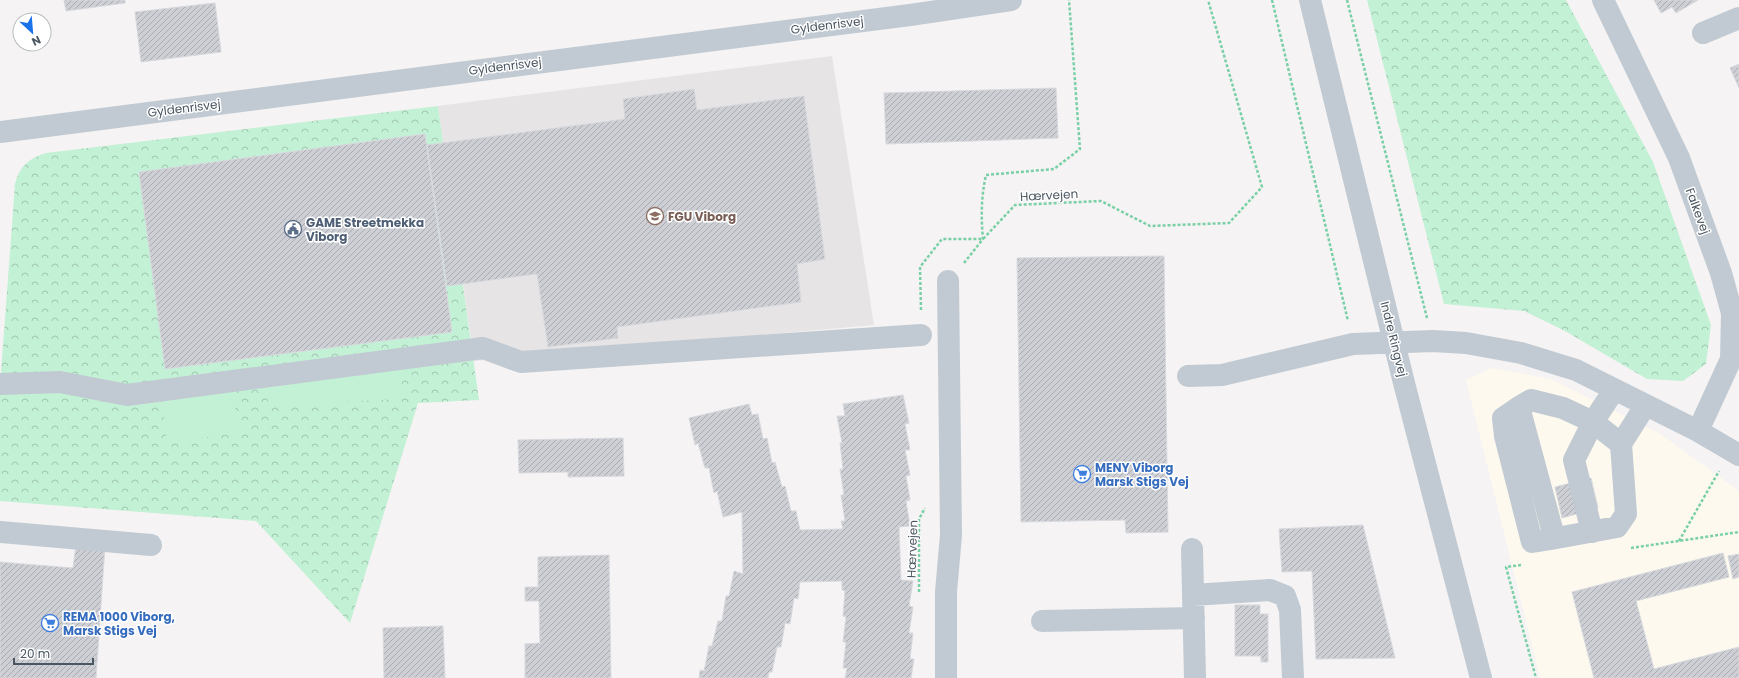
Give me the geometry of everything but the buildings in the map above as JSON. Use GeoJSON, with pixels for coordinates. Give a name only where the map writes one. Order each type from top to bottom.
{"type":"FeatureCollection","features":[{"type":"Feature","properties":{"kind":"street","name":"Gyldenrisvej"},"geometry":{"type":"LineString","coordinates":[[0,132],[910,16],[1011,0]]}},
{"type":"Feature","properties":{"kind":"street","name":"Indre Ringvej"},"geometry":{"type":"LineString","coordinates":[[1310,0],[1395,342],[1481,678]]}},
{"type":"Feature","properties":{"kind":"street","name":"Falkevej"},"geometry":{"type":"LineString","coordinates":[[1603,0],[1679,158],[1721,273],[1732,313],[1731,359],[1698,431]]}},
{"type":"Feature","properties":{"kind":"street"},"geometry":{"type":"LineString","coordinates":[[1703,33],[1739,18]]}},
{"type":"Feature","properties":{"kind":"street"},"geometry":{"type":"LineString","coordinates":[[946,678],[946,592],[951,535],[948,281]]}},
{"type":"Feature","properties":{"kind":"street"},"geometry":{"type":"LineString","coordinates":[[0,384],[60,382],[127,395],[483,348],[521,362],[921,335]]}},
{"type":"Feature","properties":{"kind":"street"},"geometry":{"type":"LineString","coordinates":[[1188,376],[1222,375],[1353,344],[1433,341],[1466,343],[1521,353],[1576,370],[1645,406],[1698,431],[1735,452]]}},
{"type":"Feature","properties":{"kind":"street"},"geometry":{"type":"LineString","coordinates":[[1592,532],[1574,460],[1593,422],[1614,390]]}},
{"type":"Feature","properties":{"kind":"street"},"geometry":{"type":"LineString","coordinates":[[1620,444],[1593,422],[1563,408],[1531,400],[1519,407],[1552,529],[1551,539],[1618,527],[1626,514],[1620,444],[1645,406]]}},
{"type":"Feature","properties":{"kind":"street"},"geometry":{"type":"LineString","coordinates":[[0,532],[151,545]]}},
{"type":"Feature","properties":{"kind":"street"},"geometry":{"type":"LineString","coordinates":[[1192,549],[1195,678]]}},
{"type":"Feature","properties":{"kind":"street"},"geometry":{"type":"LineString","coordinates":[[1193,595],[1270,590],[1285,596],[1290,610],[1293,678]]}},
{"type":"Feature","properties":{"kind":"street"},"geometry":{"type":"LineString","coordinates":[[1042,621],[1194,618]]}},
{"type":"Feature","properties":{"kind":"path"},"geometry":{"type":"LineString","coordinates":[[948,281],[984,239],[981,217],[982,191],[986,175],[1054,169],[1080,149],[1069,0]]}},
{"type":"Feature","properties":{"kind":"path","name":"Hærvejen"},"geometry":{"type":"LineString","coordinates":[[984,239],[1015,205],[1101,201],[1150,226],[1229,223],[1262,187],[1208,0]]}},
{"type":"Feature","properties":{"kind":"path"},"geometry":{"type":"LineString","coordinates":[[1272,0],[1353,344]]}},
{"type":"Feature","properties":{"kind":"path"},"geometry":{"type":"LineString","coordinates":[[1347,0],[1433,341]]}},
{"type":"Feature","properties":{"kind":"path"},"geometry":{"type":"LineString","coordinates":[[921,335],[920,267],[942,239],[984,239]]}},
{"type":"Feature","properties":{"kind":"path"},"geometry":{"type":"LineString","coordinates":[[1679,541],[1735,452]]}},
{"type":"Feature","properties":{"kind":"path","name":"Hærvejen"},"geometry":{"type":"LineString","coordinates":[[919,599],[919,519],[926,507]]}},
{"type":"Feature","properties":{"kind":"path"},"geometry":{"type":"LineString","coordinates":[[1624,549],[1739,532]]}},
{"type":"Feature","properties":{"kind":"path"},"geometry":{"type":"LineString","coordinates":[[1529,563],[1506,567],[1536,678]]}},
{"type":"Feature","properties":{"kind":"shaded area","name":"FGU Viborg"},"geometry":{"type":"Polygon","coordinates":[[[832,56],[874,325],[474,361],[438,106],[832,56]]]}},
{"type":"Feature","properties":{"kind":"shaded area"},"geometry":{"type":"Polygon","coordinates":[[[1492,368],[1551,379],[1659,433],[1739,491],[1739,678],[1540,678],[1466,380],[1492,368]]]}},
{"type":"Feature","properties":{"kind":"green space"},"geometry":{"type":"Polygon","coordinates":[[[1367,0],[1566,0],[1653,162],[1711,325],[1706,364],[1683,381],[1647,379],[1565,331],[1524,311],[1444,304],[1367,0]]]}},
{"type":"Feature","properties":{"kind":"green space"},"geometry":{"type":"Polygon","coordinates":[[[438,106],[479,400],[418,403],[350,623],[256,521],[0,501],[0,386],[15,184],[19,173],[26,164],[46,153],[438,106]]]}},
{"type":"Feature","properties":{"kind":"green space"},"geometry":{"type":"Polygon","coordinates":[[[402,370],[402,399],[268,405],[267,384],[402,370]]]}},
{"type":"Feature","properties":{"kind":"green space"},"geometry":{"type":"Polygon","coordinates":[[[232,386],[239,433],[167,442],[161,396],[232,386]]]}},
{"type":"Feature","properties":{"kind":"place","name":"FGU Viborg"},"geometry":{"type":"Point","coordinates":[655,216]}},
{"type":"Feature","properties":{"kind":"place","name":"GAME Streetmekka Viborg"},"geometry":{"type":"Point","coordinates":[293,229]}},
{"type":"Feature","properties":{"kind":"place","name":"MENY Viborg Marsk Stigs Vej"},"geometry":{"type":"Point","coordinates":[1082,474]}},
{"type":"Feature","properties":{"kind":"place","name":"REMA 1000 Viborg, Marsk Stigs Vej"},"geometry":{"type":"Point","coordinates":[50,623]}}]}
